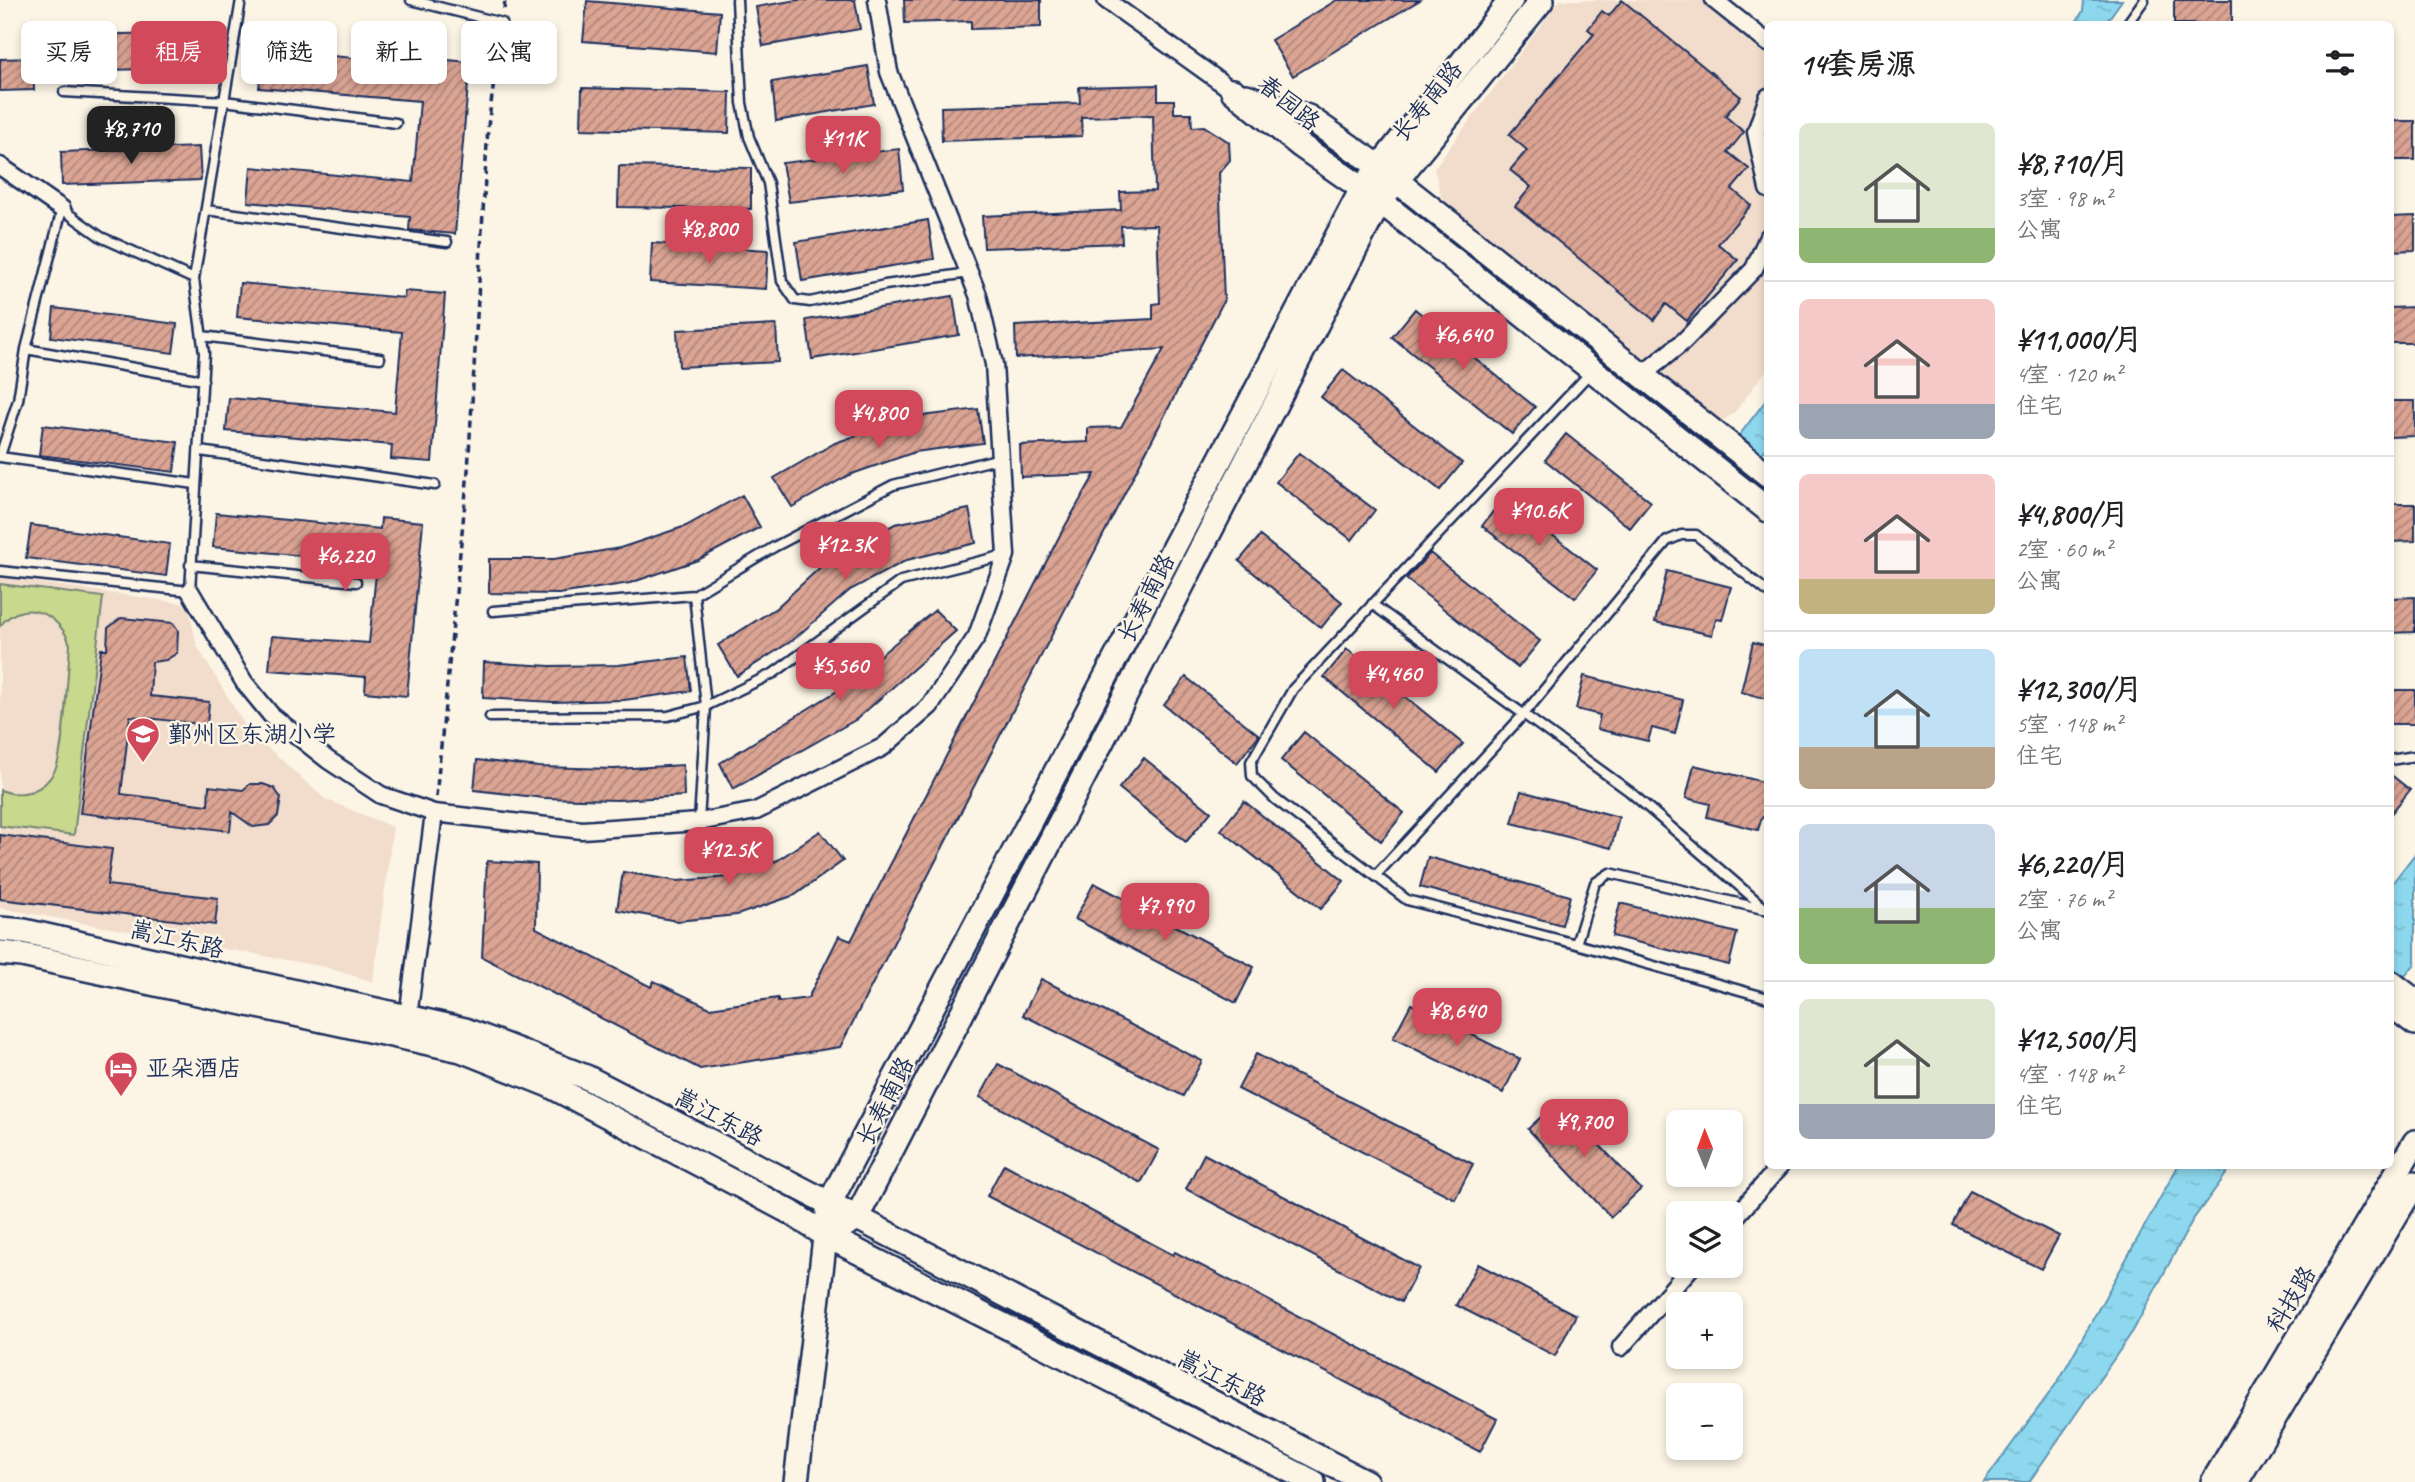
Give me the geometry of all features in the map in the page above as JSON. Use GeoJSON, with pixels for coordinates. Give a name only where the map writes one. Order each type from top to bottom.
{"type":"FeatureCollection","features":[{"type":"Feature","properties":{"kind":"main road","name":"长寿南路"},"geometry":{"type":"LineString","coordinates":[[796,1482],[829,1205],[1371,195],[1511,0]]}},
{"type":"Feature","properties":{"kind":"main road","name":"长寿南路"},"geometry":{"type":"LineString","coordinates":[[1387,173],[1542,0]]}},
{"type":"Feature","properties":{"kind":"main road","name":"春园路"},"geometry":{"type":"LineString","coordinates":[[1233,91],[1308,117],[1387,173],[1764,472]]}},
{"type":"Feature","properties":{"kind":"main road","name":"春园路"},"geometry":{"type":"LineString","coordinates":[[1233,91],[1301,146],[1371,195],[1764,507]]}},
{"type":"Feature","properties":{"kind":"main road","name":"长寿南路"},"geometry":{"type":"LineString","coordinates":[[856,1219],[1371,195]]}},
{"type":"Feature","properties":{"kind":"main road","name":"嵩江东路"},"geometry":{"type":"LineString","coordinates":[[0,929],[37,934],[465,1030],[576,1073],[1366,1482]]}},
{"type":"Feature","properties":{"kind":"main road","name":"嵩江东路"},"geometry":{"type":"LineString","coordinates":[[0,953],[22,955],[461,1051],[549,1085],[790,1212],[827,1236],[1313,1482]]}},
{"type":"Feature","properties":{"kind":"main road"},"geometry":{"type":"LineString","coordinates":[[2400,995],[2415,1023]]}},
{"type":"Feature","properties":{"kind":"main road","name":"科技路"},"geometry":{"type":"LineString","coordinates":[[2213,1482],[2415,1142]]}},
{"type":"Feature","properties":{"kind":"main road","name":"科技路"},"geometry":{"type":"LineString","coordinates":[[2236,1482],[2415,1183]]}},
{"type":"Feature","properties":{"kind":"main road"},"geometry":{"type":"LineString","coordinates":[[827,1236],[856,1219]]}},
{"type":"Feature","properties":{"kind":"street"},"geometry":{"type":"LineString","coordinates":[[190,591],[244,682],[271,715],[328,760],[380,794],[434,813],[582,830],[699,822],[756,811],[883,747],[930,706],[977,636],[1006,555],[994,364],[978,295],[889,72],[877,0]]}},
{"type":"Feature","properties":{"kind":"street"},"geometry":{"type":"LineString","coordinates":[[1105,0],[1233,91]]}},
{"type":"Feature","properties":{"kind":"street"},"geometry":{"type":"LineString","coordinates":[[1714,0],[1764,40]]}},
{"type":"Feature","properties":{"kind":"street"},"geometry":{"type":"LineString","coordinates":[[1764,109],[1756,132],[1764,170]]}},
{"type":"Feature","properties":{"kind":"street"},"geometry":{"type":"LineString","coordinates":[[0,166],[62,209]]}},
{"type":"Feature","properties":{"kind":"street"},"geometry":{"type":"LineString","coordinates":[[1642,375],[1684,341],[1754,269],[1764,246]]}},
{"type":"Feature","properties":{"kind":"street"},"geometry":{"type":"LineString","coordinates":[[408,1017],[434,813]]}},
{"type":"Feature","properties":{"kind":"street"},"geometry":{"type":"LineString","coordinates":[[1743,1208],[1777,1169]]}},
{"type":"Feature","properties":{"kind":"street"},"geometry":{"type":"LineString","coordinates":[[1621,1348],[1682,1278]]}},
{"type":"Feature","properties":{"kind":"lane"},"geometry":{"type":"LineString","coordinates":[[0,571],[190,591],[203,380],[202,337],[194,279],[241,0]]}},
{"type":"Feature","properties":{"kind":"lane"},"geometry":{"type":"LineString","coordinates":[[411,0],[494,21]]}},
{"type":"Feature","properties":{"kind":"lane"},"geometry":{"type":"LineString","coordinates":[[737,0],[742,103],[749,137],[768,183],[782,281],[786,290],[795,300],[810,302],[885,285],[969,273]]}},
{"type":"Feature","properties":{"kind":"lane"},"geometry":{"type":"LineString","coordinates":[[2129,21],[2144,0]]}},
{"type":"Feature","properties":{"kind":"lane"},"geometry":{"type":"LineString","coordinates":[[64,92],[224,101],[396,123]]}},
{"type":"Feature","properties":{"kind":"lane"},"geometry":{"type":"LineString","coordinates":[[194,279],[101,237],[62,209],[26,349],[18,400],[0,457],[195,484]]}},
{"type":"Feature","properties":{"kind":"lane"},"geometry":{"type":"LineString","coordinates":[[206,210],[447,242]]}},
{"type":"Feature","properties":{"kind":"lane"},"geometry":{"type":"LineString","coordinates":[[202,337],[380,358]]}},
{"type":"Feature","properties":{"kind":"lane"},"geometry":{"type":"LineString","coordinates":[[26,349],[203,380]]}},
{"type":"Feature","properties":{"kind":"lane"},"geometry":{"type":"LineString","coordinates":[[1592,370],[1293,689],[1251,762],[1252,776],[1275,799],[1407,900],[1764,997]]}},
{"type":"Feature","properties":{"kind":"lane"},"geometry":{"type":"LineString","coordinates":[[200,451],[435,485]]}},
{"type":"Feature","properties":{"kind":"lane"},"geometry":{"type":"LineString","coordinates":[[494,611],[694,595],[774,547],[893,485],[1001,458]]}},
{"type":"Feature","properties":{"kind":"lane"},"geometry":{"type":"LineString","coordinates":[[1376,875],[1524,714],[1667,541],[1681,535],[1696,535],[1764,589]]}},
{"type":"Feature","properties":{"kind":"lane"},"geometry":{"type":"LineString","coordinates":[[490,717],[668,716],[706,706],[774,673],[901,581],[1006,555]]}},
{"type":"Feature","properties":{"kind":"lane"},"geometry":{"type":"LineString","coordinates":[[190,565],[356,582]]}},
{"type":"Feature","properties":{"kind":"lane"},"geometry":{"type":"LineString","coordinates":[[694,595],[706,706],[699,822]]}},
{"type":"Feature","properties":{"kind":"lane"},"geometry":{"type":"LineString","coordinates":[[1372,604],[1629,791],[1764,907]]}},
{"type":"Feature","properties":{"kind":"lane"},"geometry":{"type":"LineString","coordinates":[[2394,759],[2415,755]]}},
{"type":"Feature","properties":{"kind":"lane"},"geometry":{"type":"LineString","coordinates":[[1576,944],[1595,883],[1610,873],[1764,909]]}},
{"type":"Feature","properties":{"kind":"path"},"geometry":{"type":"LineString","coordinates":[[502,21],[505,0]]}},
{"type":"Feature","properties":{"kind":"path"},"geometry":{"type":"LineString","coordinates":[[434,813],[468,471],[488,126],[494,84]]}},
{"type":"Feature","properties":{"kind":"shaded area"},"geometry":{"type":"Polygon","coordinates":[[[1560,0],[1730,0],[1764,28],[1764,373],[1734,413],[1721,422],[1459,216],[1441,196],[1434,168],[1560,0]]]}},
{"type":"Feature","properties":{"kind":"shaded area","name":"鄞州区东湖小学"},"geometry":{"type":"Polygon","coordinates":[[[0,577],[188,604],[197,646],[247,729],[325,799],[393,827],[373,982],[325,967],[0,908],[0,577]]]}},
{"type":"Feature","properties":{"kind":"green space"},"geometry":{"type":"Polygon","coordinates":[[[0,584],[103,597],[74,835],[0,826],[0,790],[16,793],[32,791],[45,784],[55,770],[63,729],[70,645],[58,625],[50,617],[40,613],[19,612],[0,626],[0,584]]]}},
{"type":"Feature","properties":{"kind":"water"},"geometry":{"type":"Polygon","coordinates":[[[2084,0],[2122,0],[2107,21],[2077,21],[2083,11],[2084,0]]]}},
{"type":"Feature","properties":{"kind":"water"},"geometry":{"type":"Polygon","coordinates":[[[1764,403],[1764,451],[1761,455],[1735,441],[1764,403]]]}},
{"type":"Feature","properties":{"kind":"water"},"geometry":{"type":"Polygon","coordinates":[[[2415,854],[2415,964],[2394,989],[2394,881],[2415,854]]]}},
{"type":"Feature","properties":{"kind":"water"},"geometry":{"type":"Polygon","coordinates":[[[2176,1169],[2230,1169],[2192,1221],[2133,1331],[2029,1482],[1984,1482],[2059,1380],[2176,1169]]]}},
{"type":"Feature","properties":{"kind":"building"},"geometry":{"type":"Polygon","coordinates":[[[797,0],[855,0],[860,29],[763,46],[756,7],[797,0]]]}},
{"type":"Feature","properties":{"kind":"building"},"geometry":{"type":"Polygon","coordinates":[[[904,0],[1041,0],[1041,27],[971,29],[971,21],[905,23],[904,0]]]}},
{"type":"Feature","properties":{"kind":"building"},"geometry":{"type":"Polygon","coordinates":[[[1337,0],[1420,0],[1293,76],[1271,40],[1337,0]]]}},
{"type":"Feature","properties":{"kind":"building"},"geometry":{"type":"Polygon","coordinates":[[[1622,0],[1741,97],[1725,116],[1744,132],[1728,152],[1749,169],[1732,189],[1751,205],[1718,244],[1738,260],[1687,321],[1666,304],[1654,320],[1515,206],[1531,187],[1510,170],[1527,150],[1509,135],[1594,34],[1588,29],[1602,11],[1609,16],[1622,0]]]}},
{"type":"Feature","properties":{"kind":"building"},"geometry":{"type":"Polygon","coordinates":[[[2174,0],[2232,0],[2232,21],[2174,21],[2174,0]]]}},
{"type":"Feature","properties":{"kind":"building"},"geometry":{"type":"Polygon","coordinates":[[[587,1],[720,12],[717,52],[583,41],[587,1]]]}},
{"type":"Feature","properties":{"kind":"building"},"geometry":{"type":"Polygon","coordinates":[[[117,34],[131,34],[131,69],[117,70],[117,34]]]}},
{"type":"Feature","properties":{"kind":"building"},"geometry":{"type":"Polygon","coordinates":[[[337,56],[351,58],[351,84],[447,84],[447,60],[461,61],[461,84],[468,84],[455,234],[409,230],[410,217],[248,202],[251,167],[413,182],[420,101],[259,88],[259,84],[337,84],[337,56]]]}},
{"type":"Feature","properties":{"kind":"building"},"geometry":{"type":"Polygon","coordinates":[[[21,58],[21,84],[34,84],[34,90],[0,91],[0,59],[21,58]]]}},
{"type":"Feature","properties":{"kind":"building"},"geometry":{"type":"Polygon","coordinates":[[[868,66],[874,104],[776,121],[772,82],[868,66]]]}},
{"type":"Feature","properties":{"kind":"building"},"geometry":{"type":"Polygon","coordinates":[[[1158,85],[1158,100],[1174,100],[1174,113],[1191,113],[1192,127],[1204,126],[1229,142],[1230,160],[1219,173],[1224,300],[840,1047],[700,1069],[482,957],[487,861],[537,864],[536,928],[651,987],[654,981],[710,1008],[778,998],[778,1002],[808,998],[839,936],[851,941],[1060,535],[1095,474],[1021,477],[1020,445],[1088,442],[1088,428],[1121,427],[1164,349],[1016,358],[1015,326],[1153,319],[1153,304],[1160,303],[1157,225],[1121,226],[1122,243],[984,248],[982,216],[1121,210],[1120,192],[1155,191],[1153,115],[1081,117],[1082,136],[942,141],[941,107],[1080,103],[1079,87],[1158,85]]]}},
{"type":"Feature","properties":{"kind":"building"},"geometry":{"type":"Polygon","coordinates":[[[582,88],[730,92],[729,133],[581,129],[582,88]]]}},
{"type":"Feature","properties":{"kind":"building"},"geometry":{"type":"Polygon","coordinates":[[[2394,121],[2415,121],[2415,160],[2394,160],[2394,121]]]}},
{"type":"Feature","properties":{"kind":"building"},"geometry":{"type":"Polygon","coordinates":[[[199,147],[201,180],[62,185],[61,152],[199,147]]]}},
{"type":"Feature","properties":{"kind":"building"},"geometry":{"type":"Polygon","coordinates":[[[899,149],[903,189],[789,202],[782,163],[899,149]]]}},
{"type":"Feature","properties":{"kind":"building"},"geometry":{"type":"Polygon","coordinates":[[[619,166],[751,168],[751,209],[618,207],[619,166]]]}},
{"type":"Feature","properties":{"kind":"building"},"geometry":{"type":"Polygon","coordinates":[[[2415,216],[2415,250],[2394,251],[2394,217],[2415,216]]]}},
{"type":"Feature","properties":{"kind":"building"},"geometry":{"type":"Polygon","coordinates":[[[928,220],[934,259],[802,281],[796,242],[928,220]]]}},
{"type":"Feature","properties":{"kind":"building"},"geometry":{"type":"Polygon","coordinates":[[[652,243],[768,250],[766,289],[650,282],[652,243]]]}},
{"type":"Feature","properties":{"kind":"building"},"geometry":{"type":"Polygon","coordinates":[[[240,283],[404,298],[405,291],[445,294],[432,462],[391,459],[392,445],[226,431],[229,398],[395,412],[402,332],[237,317],[240,283]]]}},
{"type":"Feature","properties":{"kind":"building"},"geometry":{"type":"Polygon","coordinates":[[[953,296],[959,335],[812,359],[806,320],[953,296]]]}},
{"type":"Feature","properties":{"kind":"building"},"geometry":{"type":"Polygon","coordinates":[[[2415,307],[2415,343],[2394,343],[2394,308],[2415,307]]]}},
{"type":"Feature","properties":{"kind":"building"},"geometry":{"type":"Polygon","coordinates":[[[54,308],[177,324],[173,353],[51,337],[54,308]]]}},
{"type":"Feature","properties":{"kind":"building"},"geometry":{"type":"Polygon","coordinates":[[[1415,309],[1535,407],[1512,434],[1392,337],[1415,309]]]}},
{"type":"Feature","properties":{"kind":"building"},"geometry":{"type":"Polygon","coordinates":[[[776,325],[778,362],[679,367],[677,330],[776,325]]]}},
{"type":"Feature","properties":{"kind":"building"},"geometry":{"type":"Polygon","coordinates":[[[1343,370],[1462,463],[1440,490],[1321,397],[1343,370]]]}},
{"type":"Feature","properties":{"kind":"building"},"geometry":{"type":"Polygon","coordinates":[[[2394,401],[2415,401],[2415,436],[2394,437],[2394,401]]]}},
{"type":"Feature","properties":{"kind":"building"},"geometry":{"type":"Polygon","coordinates":[[[978,409],[983,443],[915,452],[849,475],[792,507],[774,478],[835,443],[906,418],[978,409]]]}},
{"type":"Feature","properties":{"kind":"building"},"geometry":{"type":"Polygon","coordinates":[[[43,425],[178,442],[174,472],[39,455],[43,425]]]}},
{"type":"Feature","properties":{"kind":"building"},"geometry":{"type":"Polygon","coordinates":[[[1566,434],[1651,502],[1630,528],[1545,460],[1566,434]]]}},
{"type":"Feature","properties":{"kind":"building"},"geometry":{"type":"Polygon","coordinates":[[[1299,453],[1375,510],[1352,540],[1276,482],[1299,453]]]}},
{"type":"Feature","properties":{"kind":"building"},"geometry":{"type":"Polygon","coordinates":[[[742,495],[760,527],[698,560],[630,583],[559,594],[489,593],[489,559],[554,559],[620,548],[686,526],[742,495]]]}},
{"type":"Feature","properties":{"kind":"building"},"geometry":{"type":"Polygon","coordinates":[[[1504,497],[1597,570],[1575,598],[1482,526],[1504,497]]]}},
{"type":"Feature","properties":{"kind":"building"},"geometry":{"type":"Polygon","coordinates":[[[2394,504],[2415,504],[2415,541],[2394,542],[2394,504]]]}},
{"type":"Feature","properties":{"kind":"building"},"geometry":{"type":"Polygon","coordinates":[[[969,509],[976,543],[907,560],[850,590],[793,640],[737,676],[718,645],[776,608],[828,560],[895,524],[969,509]]]}},
{"type":"Feature","properties":{"kind":"building"},"geometry":{"type":"Polygon","coordinates":[[[216,513],[380,529],[381,518],[423,522],[407,696],[365,692],[366,677],[269,670],[272,636],[369,643],[377,563],[213,547],[216,513]]]}},
{"type":"Feature","properties":{"kind":"building"},"geometry":{"type":"Polygon","coordinates":[[[31,525],[170,544],[166,576],[26,558],[31,525]]]}},
{"type":"Feature","properties":{"kind":"building"},"geometry":{"type":"Polygon","coordinates":[[[1260,536],[1342,602],[1321,628],[1239,561],[1260,536]]]}},
{"type":"Feature","properties":{"kind":"building"},"geometry":{"type":"Polygon","coordinates":[[[1430,553],[1540,641],[1518,668],[1406,579],[1430,553]]]}},
{"type":"Feature","properties":{"kind":"building"},"geometry":{"type":"Polygon","coordinates":[[[1667,571],[1731,587],[1722,620],[1716,619],[1712,635],[1655,622],[1667,571]]]}},
{"type":"Feature","properties":{"kind":"building"},"geometry":{"type":"Polygon","coordinates":[[[2415,597],[2415,632],[2394,633],[2394,598],[2415,597]]]}},
{"type":"Feature","properties":{"kind":"building"},"geometry":{"type":"Polygon","coordinates":[[[935,610],[956,631],[857,719],[733,789],[720,763],[837,691],[935,610]]]}},
{"type":"Feature","properties":{"kind":"building"},"geometry":{"type":"Polygon","coordinates":[[[121,618],[173,623],[178,630],[177,653],[166,660],[152,662],[150,696],[209,702],[207,725],[130,716],[121,794],[208,805],[209,786],[243,790],[250,784],[263,784],[274,788],[281,798],[278,816],[269,825],[253,827],[232,812],[230,831],[80,813],[101,649],[107,649],[108,628],[121,618]]]}},
{"type":"Feature","properties":{"kind":"building"},"geometry":{"type":"Polygon","coordinates":[[[1753,642],[1764,645],[1764,698],[1741,692],[1753,642]]]}},
{"type":"Feature","properties":{"kind":"building"},"geometry":{"type":"Polygon","coordinates":[[[1347,649],[1463,744],[1439,772],[1324,677],[1347,649]]]}},
{"type":"Feature","properties":{"kind":"building"},"geometry":{"type":"Polygon","coordinates":[[[687,657],[691,691],[624,700],[553,702],[483,698],[484,662],[550,666],[618,665],[687,657]]]}},
{"type":"Feature","properties":{"kind":"building"},"geometry":{"type":"Polygon","coordinates":[[[1584,676],[1683,700],[1675,734],[1652,728],[1648,741],[1597,729],[1600,715],[1576,709],[1584,676]]]}},
{"type":"Feature","properties":{"kind":"building"},"geometry":{"type":"Polygon","coordinates":[[[1186,677],[1259,735],[1237,763],[1164,705],[1186,677]]]}},
{"type":"Feature","properties":{"kind":"building"},"geometry":{"type":"Polygon","coordinates":[[[2394,690],[2415,690],[2415,724],[2394,724],[2394,690]]]}},
{"type":"Feature","properties":{"kind":"building"},"geometry":{"type":"Polygon","coordinates":[[[1304,732],[1404,813],[1381,841],[1281,760],[1304,732]]]}},
{"type":"Feature","properties":{"kind":"building"},"geometry":{"type":"Polygon","coordinates":[[[1144,758],[1211,812],[1186,842],[1119,788],[1144,758]]]}},
{"type":"Feature","properties":{"kind":"building"},"geometry":{"type":"Polygon","coordinates":[[[477,760],[539,767],[614,769],[683,765],[684,796],[617,800],[544,798],[474,790],[477,760]]]}},
{"type":"Feature","properties":{"kind":"building"},"geometry":{"type":"Polygon","coordinates":[[[1694,765],[1764,782],[1764,817],[1758,830],[1707,817],[1710,804],[1686,798],[1694,765]]]}},
{"type":"Feature","properties":{"kind":"building"},"geometry":{"type":"Polygon","coordinates":[[[2394,777],[2410,790],[2394,810],[2394,777]]]}},
{"type":"Feature","properties":{"kind":"building"},"geometry":{"type":"Polygon","coordinates":[[[1521,791],[1619,817],[1611,848],[1512,823],[1521,791]]]}},
{"type":"Feature","properties":{"kind":"building"},"geometry":{"type":"Polygon","coordinates":[[[1244,801],[1344,881],[1321,909],[1221,830],[1244,801]]]}},
{"type":"Feature","properties":{"kind":"building"},"geometry":{"type":"Polygon","coordinates":[[[820,831],[843,861],[795,895],[737,915],[677,921],[617,910],[623,872],[677,881],[729,877],[778,860],[820,831]]]}},
{"type":"Feature","properties":{"kind":"building"},"geometry":{"type":"Polygon","coordinates":[[[0,835],[112,849],[107,885],[218,898],[215,925],[0,899],[0,835]]]}},
{"type":"Feature","properties":{"kind":"building"},"geometry":{"type":"Polygon","coordinates":[[[1428,857],[1570,896],[1562,925],[1420,887],[1428,857]]]}},
{"type":"Feature","properties":{"kind":"building"},"geometry":{"type":"Polygon","coordinates":[[[1094,883],[1254,967],[1236,1003],[1075,919],[1094,883]]]}},
{"type":"Feature","properties":{"kind":"building"},"geometry":{"type":"Polygon","coordinates":[[[1620,903],[1737,933],[1729,965],[1612,936],[1620,903]]]}},
{"type":"Feature","properties":{"kind":"building"},"geometry":{"type":"Polygon","coordinates":[[[1041,979],[1202,1061],[1183,1096],[1023,1015],[1041,979]]]}},
{"type":"Feature","properties":{"kind":"building"},"geometry":{"type":"Polygon","coordinates":[[[1411,1004],[1520,1059],[1503,1093],[1393,1038],[1411,1004]]]}},
{"type":"Feature","properties":{"kind":"building"},"geometry":{"type":"Polygon","coordinates":[[[1256,1054],[1473,1164],[1455,1199],[1238,1089],[1256,1054]]]}},
{"type":"Feature","properties":{"kind":"building"},"geometry":{"type":"Polygon","coordinates":[[[998,1064],[1159,1150],[1141,1183],[980,1097],[998,1064]]]}},
{"type":"Feature","properties":{"kind":"building"},"geometry":{"type":"Polygon","coordinates":[[[1558,1101],[1641,1189],[1611,1217],[1528,1129],[1558,1101]]]}},
{"type":"Feature","properties":{"kind":"building"},"geometry":{"type":"Polygon","coordinates":[[[1204,1154],[1419,1268],[1401,1302],[1186,1189],[1204,1154]]]}},
{"type":"Feature","properties":{"kind":"building"},"geometry":{"type":"Polygon","coordinates":[[[1004,1164],[1173,1255],[1175,1252],[1497,1419],[1480,1452],[987,1196],[1004,1164]]]}},
{"type":"Feature","properties":{"kind":"building"},"geometry":{"type":"Polygon","coordinates":[[[1970,1191],[2059,1236],[2041,1269],[1953,1225],[1970,1191]]]}},
{"type":"Feature","properties":{"kind":"building"},"geometry":{"type":"Polygon","coordinates":[[[1478,1264],[1576,1315],[1555,1356],[1456,1305],[1478,1264]]]}},
{"type":"Feature","properties":{"kind":"place","name":"鄞州区东湖小学"},"geometry":{"type":"Point","coordinates":[143,764]}},
{"type":"Feature","properties":{"kind":"place","name":"亚朵酒店"},"geometry":{"type":"Point","coordinates":[121,1098]}}]}
